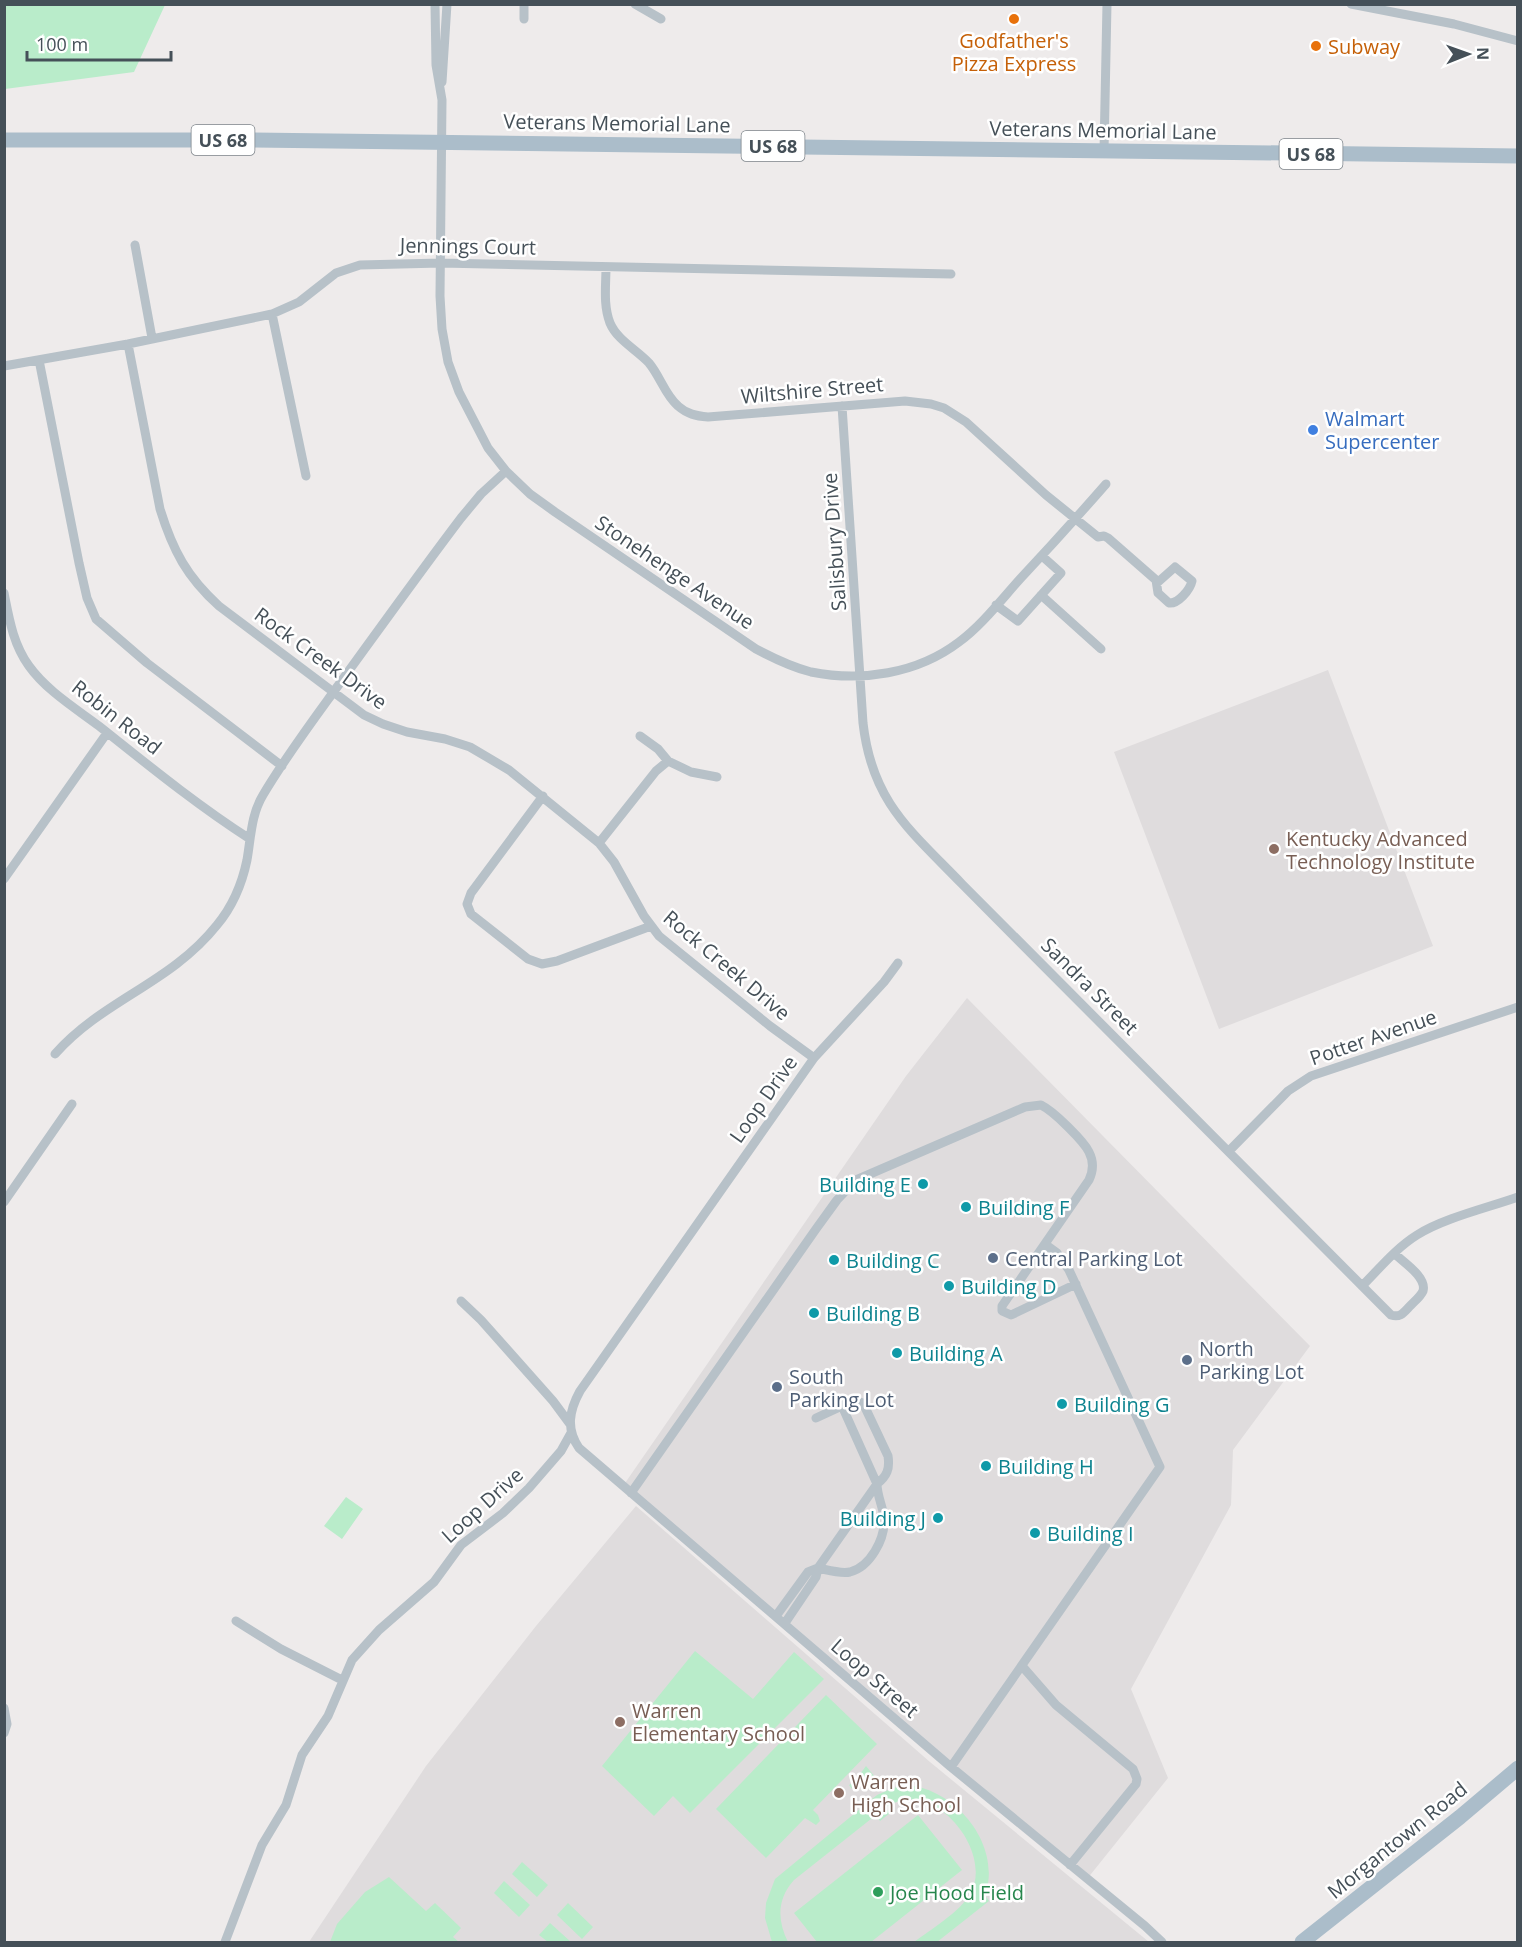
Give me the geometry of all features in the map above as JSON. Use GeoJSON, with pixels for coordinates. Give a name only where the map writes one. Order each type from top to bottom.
{"type":"FeatureCollection","features":[{"type":"Feature","properties":{"kind":"main road","name":"Veterans Memorial Lane"},"geometry":{"type":"LineString","coordinates":[[4,140],[441,142],[1518,156]]}},
{"type":"Feature","properties":{"kind":"main road","name":"Morgantown Road"},"geometry":{"type":"LineString","coordinates":[[1309,1941],[1518,1768]]}},
{"type":"Feature","properties":{"kind":"street"},"geometry":{"type":"LineString","coordinates":[[435,4],[436,65],[442,100]]}},
{"type":"Feature","properties":{"kind":"street"},"geometry":{"type":"LineString","coordinates":[[442,100],[447,4]]}},
{"type":"Feature","properties":{"kind":"street"},"geometry":{"type":"LineString","coordinates":[[524,4],[524,19]]}},
{"type":"Feature","properties":{"kind":"street"},"geometry":{"type":"LineString","coordinates":[[635,4],[661,18]]}},
{"type":"Feature","properties":{"kind":"street"},"geometry":{"type":"LineString","coordinates":[[1104,151],[1107,4]]}},
{"type":"Feature","properties":{"kind":"street"},"geometry":{"type":"LineString","coordinates":[[1351,4],[1454,24],[1518,41]]}},
{"type":"Feature","properties":{"kind":"street","name":"Stonehenge Avenue"},"geometry":{"type":"LineString","coordinates":[[442,100],[442,329],[448,362],[472,421],[488,448],[506,471],[530,494],[756,649],[782,662],[809,671],[862,676],[901,670],[937,656],[959,642],[996,605],[1106,484]]}},
{"type":"Feature","properties":{"kind":"street"},"geometry":{"type":"LineString","coordinates":[[135,245],[152,338]]}},
{"type":"Feature","properties":{"kind":"street","name":"Jennings Court"},"geometry":{"type":"LineString","coordinates":[[4,366],[128,344],[272,314],[299,302],[326,280],[348,268],[372,264],[441,263],[951,274]]}},
{"type":"Feature","properties":{"kind":"street","name":"Wiltshire Street"},"geometry":{"type":"LineString","coordinates":[[606,267],[606,305],[611,325],[624,342],[650,365],[669,396],[686,412],[708,417],[905,401],[944,408],[972,426],[1046,495],[1098,537],[1108,538],[1156,580],[1156,583]]}},
{"type":"Feature","properties":{"kind":"street"},"geometry":{"type":"LineString","coordinates":[[272,314],[276,324],[306,476]]}},
{"type":"Feature","properties":{"kind":"street","name":"Rock Creek Drive"},"geometry":{"type":"LineString","coordinates":[[128,344],[160,509],[167,534],[181,563],[201,589],[219,606],[364,715],[407,732],[445,739],[470,747],[493,759],[543,796],[599,843],[614,862],[651,926],[670,945],[739,1002],[814,1058]]}},
{"type":"Feature","properties":{"kind":"street"},"geometry":{"type":"LineString","coordinates":[[39,360],[84,586],[96,619],[147,663],[282,766]]}},
{"type":"Feature","properties":{"kind":"street","name":"Salisbury Drive"},"geometry":{"type":"LineString","coordinates":[[842,406],[862,676]]}},
{"type":"Feature","properties":{"kind":"street"},"geometry":{"type":"LineString","coordinates":[[55,1053],[74,1033],[93,1018],[185,960],[201,945],[222,919],[232,902],[244,870],[257,805],[333,693],[468,508],[506,471]]}},
{"type":"Feature","properties":{"kind":"street"},"geometry":{"type":"LineString","coordinates":[[996,605],[1018,621],[1061,573],[1042,556]]}},
{"type":"Feature","properties":{"kind":"street","name":"Robin Road"},"geometry":{"type":"LineString","coordinates":[[4,592],[19,651],[38,676],[107,733],[226,824],[250,839]]}},
{"type":"Feature","properties":{"kind":"street"},"geometry":{"type":"LineString","coordinates":[[1041,596],[1101,650]]}},
{"type":"Feature","properties":{"kind":"street"},"geometry":{"type":"LineString","coordinates":[[4,634],[11,624]]}},
{"type":"Feature","properties":{"kind":"street","name":"Sandra Street"},"geometry":{"type":"LineString","coordinates":[[862,676],[863,723],[869,759],[879,786],[895,812],[962,884],[1391,1316],[1401,1315],[1422,1293],[1424,1287],[1419,1277],[1395,1254]]}},
{"type":"Feature","properties":{"kind":"street"},"geometry":{"type":"LineString","coordinates":[[4,879],[107,733]]}},
{"type":"Feature","properties":{"kind":"street"},"geometry":{"type":"LineString","coordinates":[[640,736],[658,749],[668,761],[691,772],[717,777]]}},
{"type":"Feature","properties":{"kind":"street"},"geometry":{"type":"LineString","coordinates":[[599,843],[656,771],[668,761]]}},
{"type":"Feature","properties":{"kind":"street"},"geometry":{"type":"LineString","coordinates":[[543,796],[471,893],[467,904],[476,919],[528,959],[542,964],[557,961],[651,926]]}},
{"type":"Feature","properties":{"kind":"street","name":"Loop Drive"},"geometry":{"type":"LineString","coordinates":[[225,1942],[262,1845],[289,1798],[302,1755],[328,1716],[352,1660],[371,1638],[434,1582],[461,1545],[498,1517],[529,1488],[561,1451],[571,1429],[572,1408],[580,1391],[814,1058],[878,989],[898,963]]}},
{"type":"Feature","properties":{"kind":"street","name":"Potter Avenue"},"geometry":{"type":"LineString","coordinates":[[1229,1151],[1288,1091],[1311,1076],[1518,1007]]}},
{"type":"Feature","properties":{"kind":"street"},"geometry":{"type":"LineString","coordinates":[[4,1202],[72,1104]]}},
{"type":"Feature","properties":{"kind":"street"},"geometry":{"type":"LineString","coordinates":[[631,1492],[816,1229],[837,1200],[856,1180],[1025,1107],[1041,1104],[1086,1145],[1091,1155],[1093,1172],[1090,1180],[1046,1245],[1002,1306],[1002,1311],[1011,1315],[1076,1284]]}},
{"type":"Feature","properties":{"kind":"street"},"geometry":{"type":"LineString","coordinates":[[1362,1286],[1417,1235],[1432,1227],[1518,1197]]}},
{"type":"Feature","properties":{"kind":"street"},"geometry":{"type":"LineString","coordinates":[[951,1767],[1160,1467],[1076,1284],[1063,1260],[1046,1245]]}},
{"type":"Feature","properties":{"kind":"street","name":"Loop Street"},"geometry":{"type":"LineString","coordinates":[[461,1301],[481,1320],[553,1401],[571,1429],[579,1448],[951,1767],[1162,1942]]}},
{"type":"Feature","properties":{"kind":"street"},"geometry":{"type":"LineString","coordinates":[[785,1623],[816,1577],[818,1568],[888,1471],[888,1456],[867,1409],[859,1401],[853,1401],[816,1418]]}},
{"type":"Feature","properties":{"kind":"street"},"geometry":{"type":"LineString","coordinates":[[776,1616],[808,1572],[818,1568],[841,1572],[858,1569],[877,1549],[883,1535],[884,1517],[877,1496],[877,1484],[842,1406]]}},
{"type":"Feature","properties":{"kind":"street"},"geometry":{"type":"LineString","coordinates":[[864,1502],[874,1501],[880,1505]]}},
{"type":"Feature","properties":{"kind":"street"},"geometry":{"type":"LineString","coordinates":[[236,1621],[280,1649],[342,1680]]}},
{"type":"Feature","properties":{"kind":"street"},"geometry":{"type":"LineString","coordinates":[[1022,1666],[1056,1705],[1133,1769],[1136,1774],[1136,1784],[1070,1865]]}},
{"type":"Feature","properties":{"kind":"street"},"geometry":{"type":"LineString","coordinates":[[4,1708],[7,1724],[4,1733]]}},
{"type":"Feature","properties":{"kind":"shaded area","name":"Kentucky Advanced Technology Institute"},"geometry":{"type":"Polygon","coordinates":[[[1328,670],[1433,946],[1219,1029],[1114,752],[1328,670]]]}},
{"type":"Feature","properties":{"kind":"shaded area"},"geometry":{"type":"Polygon","coordinates":[[[967,998],[1310,1346],[1233,1450],[1231,1505],[1131,1689],[1168,1778],[1087,1879],[623,1486],[906,1076],[967,998]]]}},
{"type":"Feature","properties":{"kind":"shaded area","name":"Warren High School"},"geometry":{"type":"Polygon","coordinates":[[[636,1506],[930,1762],[1149,1942],[309,1942],[426,1766],[536,1626],[636,1506]]]}},
{"type":"Feature","properties":{"kind":"green space"},"geometry":{"type":"Polygon","coordinates":[[[4,5],[165,5],[134,72],[5,89],[4,5]]]}},
{"type":"Feature","properties":{"kind":"green space"},"geometry":{"type":"Polygon","coordinates":[[[346,1497],[363,1509],[342,1539],[324,1526],[346,1497]]]}},
{"type":"Feature","properties":{"kind":"green space"},"geometry":{"type":"Polygon","coordinates":[[[695,1651],[753,1699],[794,1652],[824,1679],[690,1813],[673,1796],[654,1816],[602,1766],[695,1651]]]}},
{"type":"Feature","properties":{"kind":"green space"},"geometry":{"type":"Polygon","coordinates":[[[826,1695],[877,1744],[813,1810],[820,1821],[816,1825],[805,1818],[766,1858],[716,1809],[826,1695]]]}},
{"type":"Feature","properties":{"kind":"green space"},"geometry":{"type":"Polygon","coordinates":[[[866,1766],[875,1777],[852,1789],[849,1785],[866,1766]]]}},
{"type":"Feature","properties":{"kind":"green space"},"geometry":{"type":"Polygon","coordinates":[[[906,1785],[942,1796],[971,1822],[981,1839],[987,1857],[989,1876],[985,1895],[989,1901],[937,1942],[914,1942],[965,1901],[975,1879],[975,1862],[960,1829],[947,1815],[932,1805],[916,1800],[893,1803],[794,1880],[784,1895],[780,1910],[784,1934],[788,1942],[772,1942],[765,1918],[766,1903],[775,1879],[877,1795],[906,1785]]]}},
{"type":"Feature","properties":{"kind":"green space"},"geometry":{"type":"Polygon","coordinates":[[[886,1808],[890,1813],[880,1821],[876,1815],[886,1808]]]}},
{"type":"Feature","properties":{"kind":"green space","name":"Joe Hood Field"},"geometry":{"type":"Polygon","coordinates":[[[918,1815],[962,1870],[871,1942],[817,1942],[794,1913],[918,1815]]]}},
{"type":"Feature","properties":{"kind":"green space"},"geometry":{"type":"Polygon","coordinates":[[[522,1862],[548,1885],[537,1897],[512,1874],[522,1862]]]}},
{"type":"Feature","properties":{"kind":"green space"},"geometry":{"type":"Polygon","coordinates":[[[389,1877],[426,1911],[435,1903],[461,1928],[453,1937],[459,1942],[330,1942],[337,1924],[365,1892],[389,1877]]]}},
{"type":"Feature","properties":{"kind":"green space"},"geometry":{"type":"Polygon","coordinates":[[[504,1881],[530,1905],[519,1917],[494,1893],[504,1881]]]}},
{"type":"Feature","properties":{"kind":"green space"},"geometry":{"type":"Polygon","coordinates":[[[568,1903],[593,1927],[582,1939],[557,1915],[568,1903]]]}},
{"type":"Feature","properties":{"kind":"green space"},"geometry":{"type":"Polygon","coordinates":[[[550,1923],[571,1942],[548,1942],[539,1935],[550,1923]]]}},
{"type":"Feature","properties":{"kind":"place","name":"Godfather's Pizza Express"},"geometry":{"type":"Point","coordinates":[1014,19]}},
{"type":"Feature","properties":{"kind":"place","name":"Subway"},"geometry":{"type":"Point","coordinates":[1316,46]}},
{"type":"Feature","properties":{"kind":"place","name":"Walmart Supercenter"},"geometry":{"type":"Point","coordinates":[1313,430]}},
{"type":"Feature","properties":{"kind":"place","name":"Kentucky Advanced Technology Institute"},"geometry":{"type":"Point","coordinates":[1274,849]}},
{"type":"Feature","properties":{"kind":"place","name":"Building E"},"geometry":{"type":"Point","coordinates":[923,1184]}},
{"type":"Feature","properties":{"kind":"place","name":"Building F"},"geometry":{"type":"Point","coordinates":[966,1207]}},
{"type":"Feature","properties":{"kind":"place","name":"Central Parking Lot"},"geometry":{"type":"Point","coordinates":[993,1258]}},
{"type":"Feature","properties":{"kind":"place","name":"Building C"},"geometry":{"type":"Point","coordinates":[834,1260]}},
{"type":"Feature","properties":{"kind":"place","name":"Building D"},"geometry":{"type":"Point","coordinates":[949,1286]}},
{"type":"Feature","properties":{"kind":"place","name":"Building B"},"geometry":{"type":"Point","coordinates":[814,1313]}},
{"type":"Feature","properties":{"kind":"place","name":"Building A"},"geometry":{"type":"Point","coordinates":[897,1353]}},
{"type":"Feature","properties":{"kind":"place","name":"North Parking Lot"},"geometry":{"type":"Point","coordinates":[1187,1360]}},
{"type":"Feature","properties":{"kind":"place","name":"South Parking Lot"},"geometry":{"type":"Point","coordinates":[777,1387]}},
{"type":"Feature","properties":{"kind":"place","name":"Building G"},"geometry":{"type":"Point","coordinates":[1062,1404]}},
{"type":"Feature","properties":{"kind":"place","name":"Building H"},"geometry":{"type":"Point","coordinates":[986,1466]}},
{"type":"Feature","properties":{"kind":"place","name":"Building J"},"geometry":{"type":"Point","coordinates":[938,1518]}},
{"type":"Feature","properties":{"kind":"place","name":"Building I"},"geometry":{"type":"Point","coordinates":[1035,1533]}},
{"type":"Feature","properties":{"kind":"place","name":"Warren Elementary School"},"geometry":{"type":"Point","coordinates":[620,1722]}},
{"type":"Feature","properties":{"kind":"place","name":"Warren High School"},"geometry":{"type":"Point","coordinates":[839,1793]}},
{"type":"Feature","properties":{"kind":"place","name":"Joe Hood Field"},"geometry":{"type":"Point","coordinates":[878,1892]}}]}
